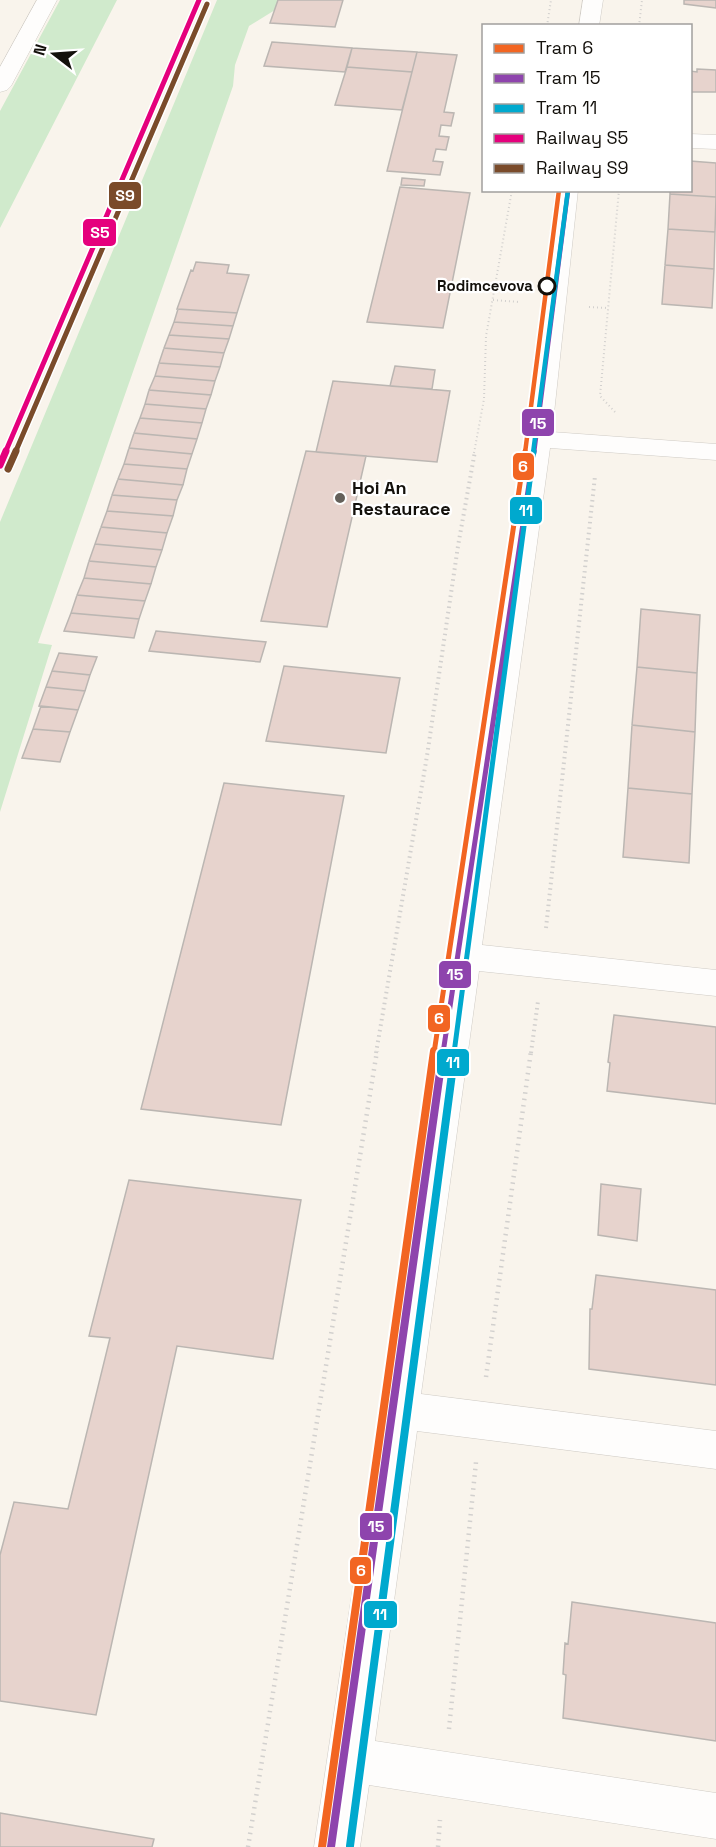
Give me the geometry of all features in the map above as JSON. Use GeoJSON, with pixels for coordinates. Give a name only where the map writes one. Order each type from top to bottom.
{"type":"FeatureCollection","features":[{"type":"Feature","properties":{"kind":"street"},"geometry":{"type":"LineString","coordinates":[[0,86],[47,0]]}},
{"type":"Feature","properties":{"kind":"street"},"geometry":{"type":"LineString","coordinates":[[589,24],[593,0]]}},
{"type":"Feature","properties":{"kind":"street"},"geometry":{"type":"LineString","coordinates":[[692,141],[716,142]]}},
{"type":"Feature","properties":{"kind":"street"},"geometry":{"type":"LineString","coordinates":[[338,1847],[348,1759],[538,439],[567,192]]}},
{"type":"Feature","properties":{"kind":"street"},"geometry":{"type":"LineString","coordinates":[[538,439],[716,452]]}},
{"type":"Feature","properties":{"kind":"street"},"geometry":{"type":"LineString","coordinates":[[464,956],[716,983]]}},
{"type":"Feature","properties":{"kind":"street"},"geometry":{"type":"LineString","coordinates":[[398,1410],[716,1450]]}},
{"type":"Feature","properties":{"kind":"street"},"geometry":{"type":"LineString","coordinates":[[348,1759],[716,1816]]}},
{"type":"Feature","properties":{"kind":"path"},"geometry":{"type":"LineString","coordinates":[[547,24],[551,0]]}},
{"type":"Feature","properties":{"kind":"path"},"geometry":{"type":"LineString","coordinates":[[639,24],[642,0]]}},
{"type":"Feature","properties":{"kind":"path"},"geometry":{"type":"LineString","coordinates":[[248,1847],[344,1242],[426,765],[458,546],[484,399],[486,336],[512,192]]}},
{"type":"Feature","properties":{"kind":"path"},"geometry":{"type":"LineString","coordinates":[[617,414],[600,396],[620,192]]}},
{"type":"Feature","properties":{"kind":"path"},"geometry":{"type":"LineString","coordinates":[[438,1847],[480,1420],[543,965],[595,471]]}},
{"type":"Feature","properties":{"kind":"green space"},"geometry":{"type":"Polygon","coordinates":[[[60,0],[117,0],[0,228],[0,111],[60,0]]]}},
{"type":"Feature","properties":{"kind":"green space"},"geometry":{"type":"Polygon","coordinates":[[[217,0],[279,0],[275,10],[249,26],[235,65],[233,86],[38,643],[52,645],[0,812],[0,522],[217,0]]]}},
{"type":"Feature","properties":{"kind":"building"},"geometry":{"type":"Polygon","coordinates":[[[278,0],[343,0],[335,27],[270,23],[278,0]]]}},
{"type":"Feature","properties":{"kind":"building"},"geometry":{"type":"Polygon","coordinates":[[[684,0],[716,0],[716,8],[684,4],[684,0]]]}},
{"type":"Feature","properties":{"kind":"building"},"geometry":{"type":"Polygon","coordinates":[[[272,42],[352,48],[345,72],[264,66],[272,42]]]}},
{"type":"Feature","properties":{"kind":"building"},"geometry":{"type":"Polygon","coordinates":[[[352,48],[417,52],[412,72],[347,67],[352,48]]]}},
{"type":"Feature","properties":{"kind":"building"},"geometry":{"type":"Polygon","coordinates":[[[417,52],[457,55],[444,112],[454,113],[451,126],[441,125],[439,136],[449,137],[446,150],[436,149],[433,161],[443,162],[440,175],[387,171],[417,52]]]}},
{"type":"Feature","properties":{"kind":"building"},"geometry":{"type":"Polygon","coordinates":[[[347,67],[412,72],[402,110],[335,105],[347,67]]]}},
{"type":"Feature","properties":{"kind":"building"},"geometry":{"type":"Polygon","coordinates":[[[697,69],[716,70],[716,92],[692,92],[692,71],[697,72],[697,69]]]}},
{"type":"Feature","properties":{"kind":"building"},"geometry":{"type":"Polygon","coordinates":[[[692,161],[716,163],[716,197],[670,194],[670,192],[692,192],[692,161]]]}},
{"type":"Feature","properties":{"kind":"building"},"geometry":{"type":"Polygon","coordinates":[[[402,178],[425,180],[424,186],[401,185],[402,178]]]}},
{"type":"Feature","properties":{"kind":"building"},"geometry":{"type":"Polygon","coordinates":[[[400,187],[470,193],[443,328],[367,322],[400,187]]]}},
{"type":"Feature","properties":{"kind":"building"},"geometry":{"type":"Polygon","coordinates":[[[670,194],[716,197],[715,232],[668,229],[670,194]]]}},
{"type":"Feature","properties":{"kind":"building"},"geometry":{"type":"Polygon","coordinates":[[[668,229],[715,232],[714,269],[665,265],[668,229]]]}},
{"type":"Feature","properties":{"kind":"building"},"geometry":{"type":"Polygon","coordinates":[[[196,262],[229,265],[227,273],[249,275],[237,313],[177,309],[196,262]]]}},
{"type":"Feature","properties":{"kind":"building"},"geometry":{"type":"Polygon","coordinates":[[[665,265],[714,269],[712,308],[662,304],[665,265]]]}},
{"type":"Feature","properties":{"kind":"building"},"geometry":{"type":"Polygon","coordinates":[[[178,309],[237,313],[233,326],[174,322],[178,309]]]}},
{"type":"Feature","properties":{"kind":"building"},"geometry":{"type":"Polygon","coordinates":[[[174,322],[233,326],[229,339],[169,335],[174,322]]]}},
{"type":"Feature","properties":{"kind":"building"},"geometry":{"type":"Polygon","coordinates":[[[169,335],[229,339],[224,353],[164,348],[169,335]]]}},
{"type":"Feature","properties":{"kind":"building"},"geometry":{"type":"Polygon","coordinates":[[[164,348],[224,353],[220,367],[159,363],[164,348]]]}},
{"type":"Feature","properties":{"kind":"building"},"geometry":{"type":"Polygon","coordinates":[[[159,363],[220,367],[215,381],[155,376],[159,363]]]}},
{"type":"Feature","properties":{"kind":"building"},"geometry":{"type":"Polygon","coordinates":[[[395,366],[435,370],[432,389],[390,386],[395,366]]]}},
{"type":"Feature","properties":{"kind":"building"},"geometry":{"type":"Polygon","coordinates":[[[155,376],[215,381],[211,395],[149,390],[155,376]]]}},
{"type":"Feature","properties":{"kind":"building"},"geometry":{"type":"Polygon","coordinates":[[[333,381],[450,391],[437,462],[316,452],[333,381]]]}},
{"type":"Feature","properties":{"kind":"building"},"geometry":{"type":"Polygon","coordinates":[[[149,390],[211,395],[206,409],[145,404],[149,390]]]}},
{"type":"Feature","properties":{"kind":"building"},"geometry":{"type":"Polygon","coordinates":[[[145,404],[206,409],[202,423],[140,418],[145,404]]]}},
{"type":"Feature","properties":{"kind":"building"},"geometry":{"type":"Polygon","coordinates":[[[140,418],[202,423],[197,439],[134,433],[140,418]]]}},
{"type":"Feature","properties":{"kind":"building"},"geometry":{"type":"Polygon","coordinates":[[[134,433],[197,439],[192,454],[129,448],[134,433]]]}},
{"type":"Feature","properties":{"kind":"building"},"geometry":{"type":"Polygon","coordinates":[[[129,448],[192,454],[187,469],[124,464],[129,448]]]}},
{"type":"Feature","properties":{"kind":"building"},"geometry":{"type":"Polygon","coordinates":[[[306,451],[366,456],[327,627],[261,621],[306,451]]]}},
{"type":"Feature","properties":{"kind":"building"},"geometry":{"type":"Polygon","coordinates":[[[124,464],[187,469],[183,485],[118,479],[124,464]]]}},
{"type":"Feature","properties":{"kind":"building"},"geometry":{"type":"Polygon","coordinates":[[[118,479],[183,485],[177,500],[112,495],[118,479]]]}},
{"type":"Feature","properties":{"kind":"building"},"geometry":{"type":"Polygon","coordinates":[[[112,495],[177,500],[173,516],[107,511],[112,495]]]}},
{"type":"Feature","properties":{"kind":"building"},"geometry":{"type":"Polygon","coordinates":[[[107,511],[173,516],[167,533],[101,527],[107,511]]]}},
{"type":"Feature","properties":{"kind":"building"},"geometry":{"type":"Polygon","coordinates":[[[101,527],[167,533],[162,550],[95,544],[101,527]]]}},
{"type":"Feature","properties":{"kind":"building"},"geometry":{"type":"Polygon","coordinates":[[[95,544],[162,550],[156,567],[89,561],[95,544]]]}},
{"type":"Feature","properties":{"kind":"building"},"geometry":{"type":"Polygon","coordinates":[[[89,561],[156,567],[151,584],[84,578],[89,561]]]}},
{"type":"Feature","properties":{"kind":"building"},"geometry":{"type":"Polygon","coordinates":[[[84,578],[151,584],[145,601],[77,595],[84,578]]]}},
{"type":"Feature","properties":{"kind":"building"},"geometry":{"type":"Polygon","coordinates":[[[77,595],[145,601],[139,619],[71,613],[77,595]]]}},
{"type":"Feature","properties":{"kind":"building"},"geometry":{"type":"Polygon","coordinates":[[[641,609],[700,615],[697,673],[637,667],[641,609]]]}},
{"type":"Feature","properties":{"kind":"building"},"geometry":{"type":"Polygon","coordinates":[[[71,613],[139,619],[134,638],[64,631],[71,613]]]}},
{"type":"Feature","properties":{"kind":"building"},"geometry":{"type":"Polygon","coordinates":[[[156,631],[266,642],[260,662],[149,651],[156,631]]]}},
{"type":"Feature","properties":{"kind":"building"},"geometry":{"type":"Polygon","coordinates":[[[59,653],[97,657],[90,675],[52,671],[59,653]]]}},
{"type":"Feature","properties":{"kind":"building"},"geometry":{"type":"Polygon","coordinates":[[[284,666],[400,678],[386,753],[266,741],[284,666]]]}},
{"type":"Feature","properties":{"kind":"building"},"geometry":{"type":"Polygon","coordinates":[[[637,667],[697,673],[695,732],[632,725],[637,667]]]}},
{"type":"Feature","properties":{"kind":"building"},"geometry":{"type":"Polygon","coordinates":[[[52,671],[90,675],[85,691],[46,687],[52,671]]]}},
{"type":"Feature","properties":{"kind":"building"},"geometry":{"type":"Polygon","coordinates":[[[46,687],[85,691],[78,710],[39,706],[46,687]]]}},
{"type":"Feature","properties":{"kind":"building"},"geometry":{"type":"Polygon","coordinates":[[[41,706],[78,710],[70,732],[33,729],[41,706]]]}},
{"type":"Feature","properties":{"kind":"building"},"geometry":{"type":"Polygon","coordinates":[[[632,725],[695,732],[692,794],[628,788],[632,725]]]}},
{"type":"Feature","properties":{"kind":"building"},"geometry":{"type":"Polygon","coordinates":[[[33,729],[70,732],[60,762],[22,758],[33,729]]]}},
{"type":"Feature","properties":{"kind":"building"},"geometry":{"type":"Polygon","coordinates":[[[224,783],[344,796],[281,1125],[141,1109],[224,783]]]}},
{"type":"Feature","properties":{"kind":"building"},"geometry":{"type":"Polygon","coordinates":[[[628,788],[692,794],[689,863],[623,857],[628,788]]]}},
{"type":"Feature","properties":{"kind":"building"},"geometry":{"type":"Polygon","coordinates":[[[614,1015],[716,1027],[716,1104],[607,1091],[614,1015]]]}},
{"type":"Feature","properties":{"kind":"building"},"geometry":{"type":"Polygon","coordinates":[[[129,1180],[301,1200],[273,1359],[177,1346],[96,1715],[0,1701],[0,1555],[14,1502],[68,1509],[110,1338],[89,1336],[129,1180]]]}},
{"type":"Feature","properties":{"kind":"building"},"geometry":{"type":"Polygon","coordinates":[[[601,1184],[641,1189],[637,1241],[598,1235],[601,1184]]]}},
{"type":"Feature","properties":{"kind":"building"},"geometry":{"type":"Polygon","coordinates":[[[596,1275],[716,1290],[716,1385],[589,1369],[590,1309],[592,1309],[596,1275]]]}},
{"type":"Feature","properties":{"kind":"building"},"geometry":{"type":"Polygon","coordinates":[[[572,1602],[716,1623],[716,1741],[563,1718],[566,1675],[563,1674],[565,1643],[568,1644],[572,1602]]]}},
{"type":"Feature","properties":{"kind":"building"},"geometry":{"type":"Polygon","coordinates":[[[0,1813],[154,1839],[152,1847],[0,1847],[0,1813]]]}},
{"type":"Feature","properties":{"kind":"tram line","name":"6"},"geometry":{"type":"LineString","coordinates":[[322,1847],[429,1083],[523,469],[559,192]]}},
{"type":"Feature","properties":{"kind":"tram line","name":"15"},"geometry":{"type":"LineString","coordinates":[[331,1847],[438,1084],[532,470],[568,192]]}},
{"type":"Feature","properties":{"kind":"tram line","name":"11"},"geometry":{"type":"LineString","coordinates":[[350,1846],[568,192]]}},
{"type":"Feature","properties":{"kind":"rail line","name":"S5"},"geometry":{"type":"LineString","coordinates":[[0,465],[199,0]]}},
{"type":"Feature","properties":{"kind":"rail line","name":"S9"},"geometry":{"type":"LineString","coordinates":[[8,469],[207,4]]}},
{"type":"Feature","properties":{"kind":"place","name":"Rodimcevova"},"geometry":{"type":"Point","coordinates":[547,286]}},
{"type":"Feature","properties":{"kind":"place","name":"Hoi An Restaurace"},"geometry":{"type":"Point","coordinates":[340,498]}}]}
